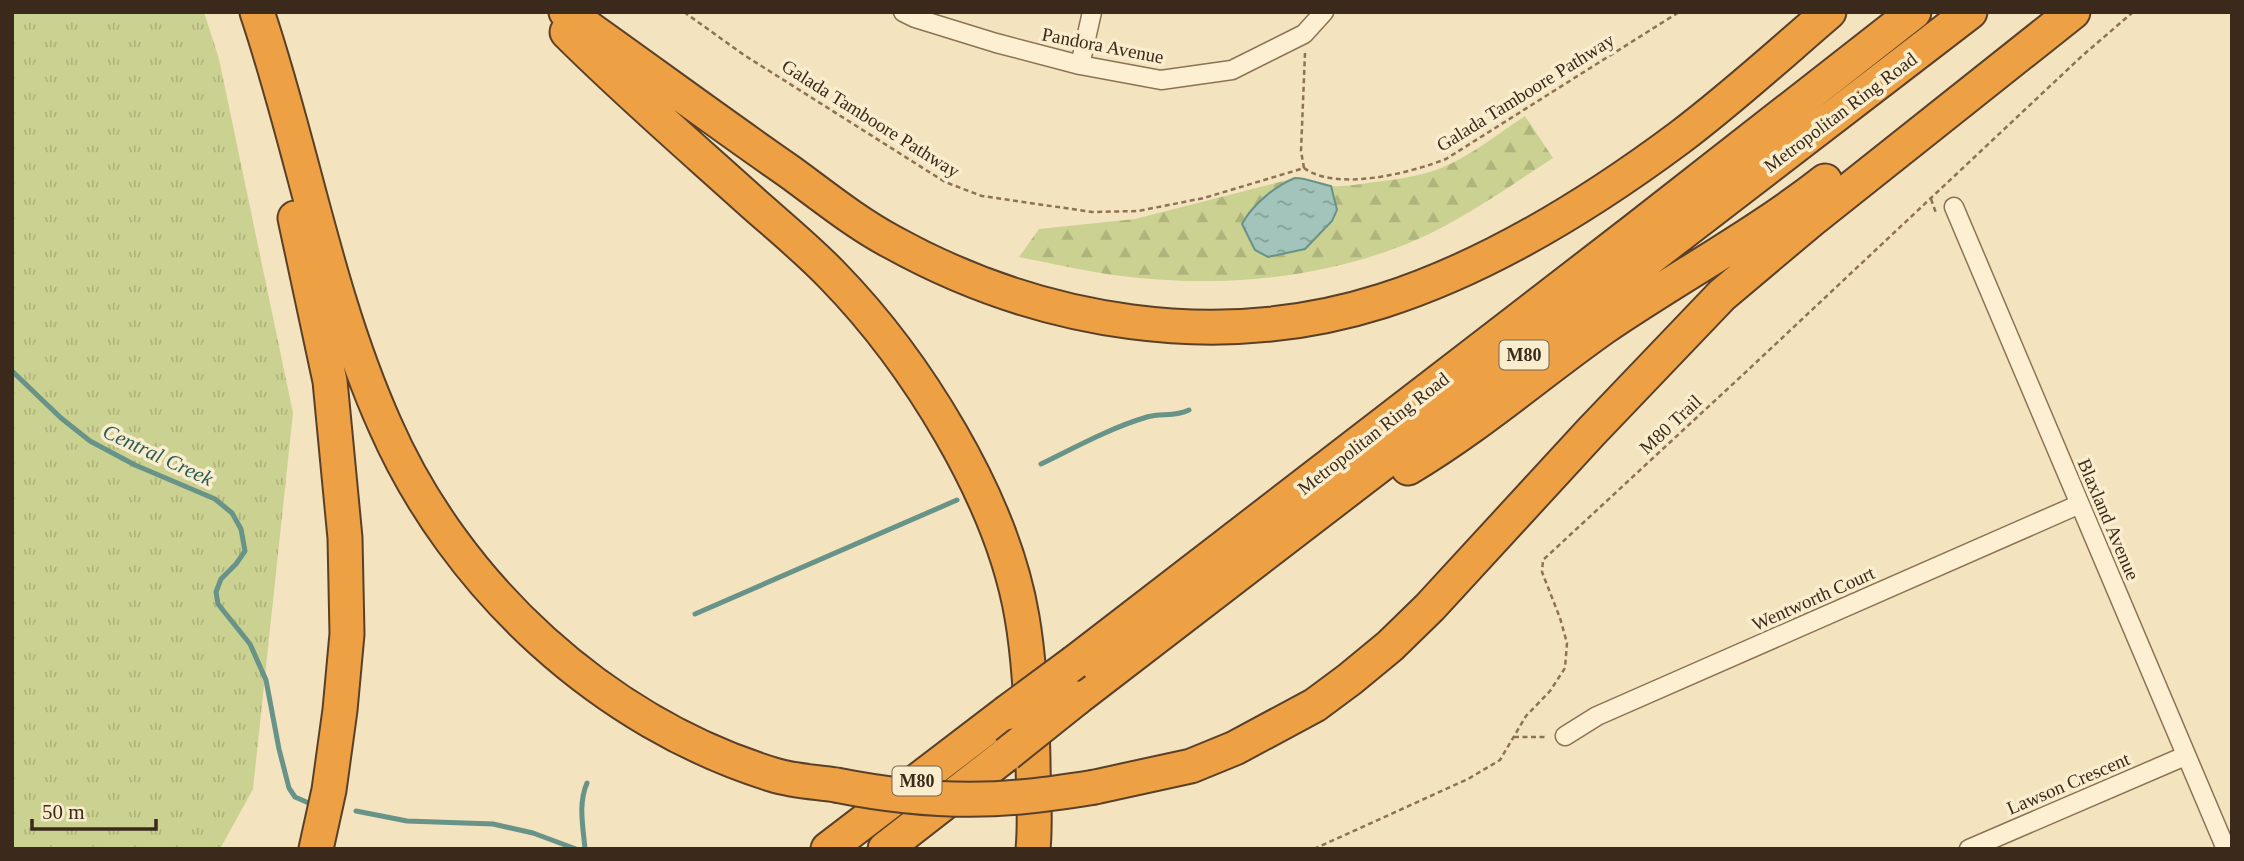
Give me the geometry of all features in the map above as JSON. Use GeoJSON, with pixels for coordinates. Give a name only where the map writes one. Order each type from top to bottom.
{"type":"FeatureCollection","features":[{"type":"Feature","properties":{"kind":"highway"},"geometry":{"type":"LineString","coordinates":[[249,12],[330,381],[345,538],[346,634],[340,710],[329,790],[316,849]]}},
{"type":"Feature","properties":{"kind":"highway"},"geometry":{"type":"LineString","coordinates":[[257,12],[311,203],[360,360],[385,426],[415,486],[448,537],[484,581],[521,621],[574,668],[629,708],[714,753],[776,776],[876,793],[970,799],[1018,797],[1095,788],[1191,766],[1235,748],[1315,705],[1390,646],[1430,607],[1722,295],[2070,12]]}},
{"type":"Feature","properties":{"kind":"highway"},"geometry":{"type":"LineString","coordinates":[[546,12],[613,78],[831,274],[883,332],[945,425],[980,493],[1004,550],[1022,617],[1032,713],[1033,849]]}},
{"type":"Feature","properties":{"kind":"highway"},"geometry":{"type":"LineString","coordinates":[[566,12],[846,212],[887,240],[928,261],[969,280],[1072,312],[1163,326],[1210,327],[1309,318],[1368,304],[1432,283],[1482,260],[1576,208],[1680,137],[1829,12]]}},
{"type":"Feature","properties":{"kind":"highway","name":"Metropolitan Ring Road"},"geometry":{"type":"LineString","coordinates":[[828,849],[1075,662],[1914,12]]}},
{"type":"Feature","properties":{"kind":"highway","name":"Metropolitan Ring Road"},"geometry":{"type":"LineString","coordinates":[[885,849],[1077,698],[1970,12]]}},
{"type":"Feature","properties":{"kind":"highway"},"geometry":{"type":"LineString","coordinates":[[1286,539],[1439,450],[1603,328],[1800,201],[2038,12]]}},
{"type":"Feature","properties":{"kind":"street","name":"Pandora Avenue"},"geometry":{"type":"LineString","coordinates":[[903,12],[996,43],[1080,65],[1161,80],[1232,70],[1304,34],[1324,12]]}},
{"type":"Feature","properties":{"kind":"street"},"geometry":{"type":"LineString","coordinates":[[1080,65],[1092,12]]}},
{"type":"Feature","properties":{"kind":"street","name":"Blaxland Avenue"},"geometry":{"type":"LineString","coordinates":[[1954,206],[2225,849]]}},
{"type":"Feature","properties":{"kind":"street","name":"Wentworth Court"},"geometry":{"type":"LineString","coordinates":[[1565,736],[1597,716],[2080,504]]}},
{"type":"Feature","properties":{"kind":"street","name":"Lawson Crescent"},"geometry":{"type":"LineString","coordinates":[[1969,849],[2185,756]]}},
{"type":"Feature","properties":{"kind":"path","name":"Galada Tamboore Pathway"},"geometry":{"type":"LineString","coordinates":[[684,12],[744,55],[962,190],[982,197],[1092,212],[1138,211],[1204,198],[1304,168],[1319,177],[1342,180],[1411,171],[1446,159],[1679,12]]}},
{"type":"Feature","properties":{"kind":"path","name":"M80 Trail"},"geometry":{"type":"LineString","coordinates":[[1314,849],[1468,779],[1500,760],[1526,716],[1565,668],[1567,643],[1542,572],[1542,560],[2082,55],[2133,12]]}},
{"type":"Feature","properties":{"kind":"path"},"geometry":{"type":"LineString","coordinates":[[1304,34],[1301,151],[1304,168]]}},
{"type":"Feature","properties":{"kind":"path"},"geometry":{"type":"LineString","coordinates":[[1514,737],[1565,736]]}},
{"type":"Feature","properties":{"kind":"green space"},"geometry":{"type":"Polygon","coordinates":[[[12,12],[204,12],[219,59],[293,413],[253,789],[220,849],[14,849],[12,843],[12,12]]]}},
{"type":"Feature","properties":{"kind":"green space"},"geometry":{"type":"Polygon","coordinates":[[[1525,116],[1553,158],[1434,232],[1383,253],[1349,263],[1280,276],[1209,281],[1139,278],[1019,257],[1039,229],[1135,219],[1295,178],[1342,186],[1426,173],[1469,154],[1525,116]]]}},
{"type":"Feature","properties":{"kind":"water"},"geometry":{"type":"Polygon","coordinates":[[[1295,178],[1331,186],[1337,210],[1332,221],[1305,249],[1268,257],[1255,250],[1242,224],[1265,197],[1295,178]]]}},
{"type":"Feature","properties":{"kind":"waterway","name":"Central Creek"},"geometry":{"type":"LineString","coordinates":[[12,371],[61,418],[90,441],[135,465],[215,499],[232,513],[241,529],[245,551],[221,579],[216,592],[218,604],[250,644],[266,680],[289,788],[295,797],[311,804]]}},
{"type":"Feature","properties":{"kind":"waterway"},"geometry":{"type":"LineString","coordinates":[[1041,464],[1133,421],[1189,410]]}},
{"type":"Feature","properties":{"kind":"waterway"},"geometry":{"type":"LineString","coordinates":[[695,614],[957,500]]}},
{"type":"Feature","properties":{"kind":"waterway"},"geometry":{"type":"LineString","coordinates":[[585,849],[582,807],[587,783]]}},
{"type":"Feature","properties":{"kind":"waterway","name":"Central Creek"},"geometry":{"type":"LineString","coordinates":[[356,811],[407,821],[493,824],[533,833],[576,849]]}}]}
